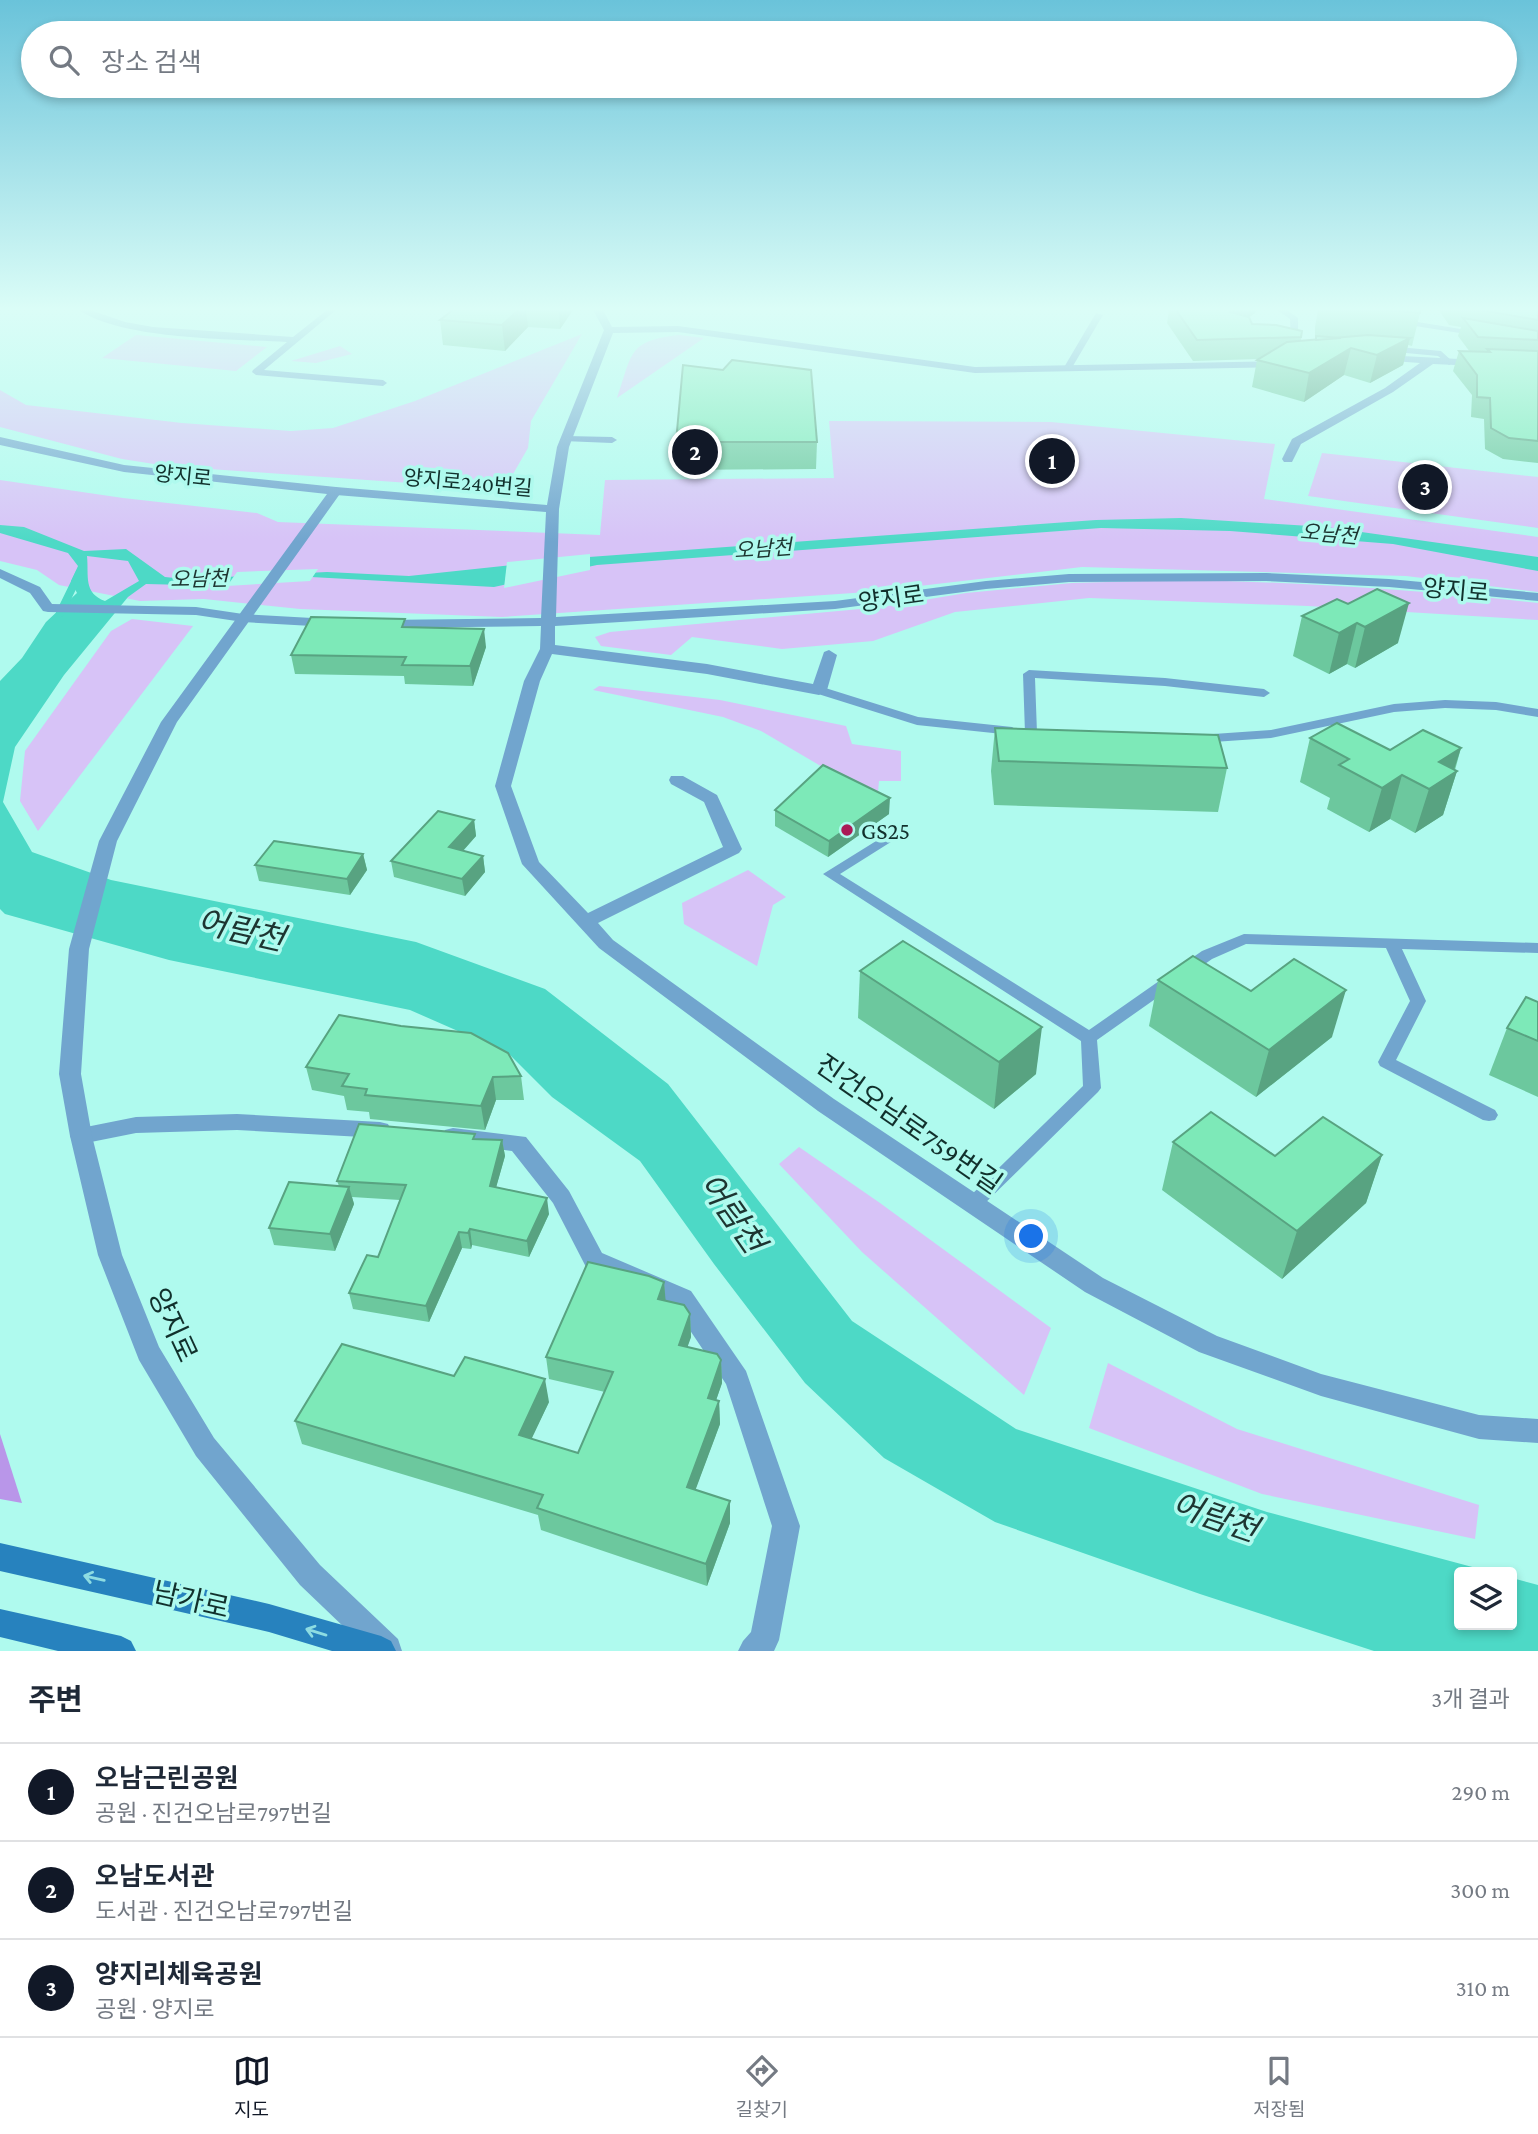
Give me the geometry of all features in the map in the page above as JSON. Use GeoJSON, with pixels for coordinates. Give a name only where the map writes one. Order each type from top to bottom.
{"type":"FeatureCollection","features":[{"type":"Feature","properties":{"kind":"main road","name":"남가로"},"geometry":{"type":"LineString","coordinates":[[0,1557],[269,1618],[381,1651]]}},
{"type":"Feature","properties":{"kind":"main road"},"geometry":{"type":"LineString","coordinates":[[0,1623],[121,1651]]}},
{"type":"Feature","properties":{"kind":"street","name":"양지로240번길"},"geometry":{"type":"LineString","coordinates":[[336,491],[552,509],[566,439],[587,387]]}},
{"type":"Feature","properties":{"kind":"street"},"geometry":{"type":"LineString","coordinates":[[1288,459],[1296,442],[1393,387]]}},
{"type":"Feature","properties":{"kind":"street","name":"양지로"},"geometry":{"type":"LineString","coordinates":[[0,441],[74,461],[160,474],[336,491]]}},
{"type":"Feature","properties":{"kind":"street"},"geometry":{"type":"LineString","coordinates":[[243,618],[336,491]]}},
{"type":"Feature","properties":{"kind":"street","name":"진건오남로759번길"},"geometry":{"type":"LineString","coordinates":[[552,509],[547,649],[532,681],[503,786],[531,864],[606,944],[826,1105],[1079,1278],[1208,1344],[1321,1385],[1479,1427],[1538,1431]]}},
{"type":"Feature","properties":{"kind":"street","name":"양지로"},"geometry":{"type":"LineString","coordinates":[[0,573],[35,590],[48,608],[196,611],[243,618],[355,623],[549,622],[835,605],[986,585],[1069,578],[1266,577],[1389,583],[1538,597]]}},
{"type":"Feature","properties":{"kind":"street","name":"양지로"},"geometry":{"type":"LineString","coordinates":[[243,618],[169,722],[108,841],[79,949],[70,1074],[81,1136],[110,1255],[148,1352],[205,1447],[310,1575],[391,1651]]}},
{"type":"Feature","properties":{"kind":"street"},"geometry":{"type":"LineString","coordinates":[[547,649],[707,669],[819,690],[830,655]]}},
{"type":"Feature","properties":{"kind":"street"},"geometry":{"type":"LineString","coordinates":[[585,922],[733,849],[711,799],[677,780]]}},
{"type":"Feature","properties":{"kind":"street"},"geometry":{"type":"LineString","coordinates":[[81,1136],[136,1125],[237,1122],[398,1131]]}},
{"type":"Feature","properties":{"kind":"street"},"geometry":{"type":"LineString","coordinates":[[425,1134],[518,1143],[561,1197],[594,1260],[682,1298],[737,1379],[786,1525],[764,1640],[753,1651]]}},
{"type":"Feature","properties":{"kind":"lane"},"geometry":{"type":"LineString","coordinates":[[566,439],[612,440]]}},
{"type":"Feature","properties":{"kind":"lane"},"geometry":{"type":"LineString","coordinates":[[819,690],[916,721],[1038,734],[1029,674],[1165,682],[1264,693]]}},
{"type":"Feature","properties":{"kind":"lane"},"geometry":{"type":"LineString","coordinates":[[1180,740],[1270,734],[1395,708],[1432,705],[1496,706],[1538,713]]}},
{"type":"Feature","properties":{"kind":"lane"},"geometry":{"type":"LineString","coordinates":[[889,837],[830,874],[1089,1038]]}},
{"type":"Feature","properties":{"kind":"lane"},"geometry":{"type":"LineString","coordinates":[[1089,1038],[1207,955],[1244,939],[1538,948]]}},
{"type":"Feature","properties":{"kind":"lane"},"geometry":{"type":"LineString","coordinates":[[1392,944],[1418,1001],[1386,1062],[1489,1115]]}},
{"type":"Feature","properties":{"kind":"lane"},"geometry":{"type":"LineString","coordinates":[[972,1205],[1092,1088],[1089,1038]]}},
{"type":"Feature","properties":{"kind":"shaded area"},"geometry":{"type":"Polygon","coordinates":[[[450,387],[551,387],[531,421],[528,448],[509,481],[452,486],[167,466],[122,459],[0,427],[0,390],[26,405],[182,423],[291,431],[333,428],[450,387]]]}},
{"type":"Feature","properties":{"kind":"shaded area"},"geometry":{"type":"Polygon","coordinates":[[[621,387],[633,387],[617,398],[621,387]]]}},
{"type":"Feature","properties":{"kind":"shaded area"},"geometry":{"type":"Polygon","coordinates":[[[829,421],[1051,422],[1275,444],[1264,499],[1538,537],[1538,592],[1406,576],[1082,567],[868,592],[502,617],[300,609],[204,599],[140,601],[59,585],[37,570],[0,561],[0,480],[123,498],[257,513],[278,522],[600,535],[605,480],[834,478],[829,421]]]}},
{"type":"Feature","properties":{"kind":"shaded area"},"geometry":{"type":"Polygon","coordinates":[[[1322,453],[1538,477],[1538,528],[1308,496],[1322,453]]]}},
{"type":"Feature","properties":{"kind":"shaded area"},"geometry":{"type":"Polygon","coordinates":[[[1180,580],[1359,587],[1538,603],[1538,620],[1308,606],[1089,598],[955,612],[873,641],[782,649],[692,637],[671,655],[601,646],[595,637],[610,632],[882,607],[966,593],[1072,583],[1180,580]]]}},
{"type":"Feature","properties":{"kind":"shaded area"},"geometry":{"type":"Polygon","coordinates":[[[132,619],[193,626],[38,831],[20,801],[25,751],[111,631],[132,619]]]}},
{"type":"Feature","properties":{"kind":"shaded area"},"geometry":{"type":"Polygon","coordinates":[[[599,686],[720,700],[846,726],[852,744],[901,751],[901,781],[879,781],[878,792],[819,765],[761,731],[723,717],[593,690],[599,686]]]}},
{"type":"Feature","properties":{"kind":"shaded area"},"geometry":{"type":"Polygon","coordinates":[[[748,870],[786,897],[773,905],[757,966],[684,924],[682,903],[748,870]]]}},
{"type":"Feature","properties":{"kind":"shaded area"},"geometry":{"type":"Polygon","coordinates":[[[799,1147],[1051,1328],[1024,1395],[862,1252],[779,1164],[799,1147]]]}},
{"type":"Feature","properties":{"kind":"shaded area"},"geometry":{"type":"Polygon","coordinates":[[[1108,1363],[1237,1429],[1479,1505],[1475,1539],[1262,1494],[1089,1428],[1108,1363]]]}},
{"type":"Feature","properties":{"kind":"shaded area"},"geometry":{"type":"Polygon","coordinates":[[[0,1434],[22,1503],[0,1499],[0,1434]]]}},
{"type":"Feature","properties":{"kind":"water","name":"오남천"},"geometry":{"type":"Polygon","coordinates":[[[1181,518],[1326,527],[1538,557],[1538,571],[1393,544],[1230,531],[1101,528],[597,565],[494,587],[311,577],[187,585],[146,584],[128,597],[64,675],[15,747],[3,802],[32,852],[111,880],[416,942],[545,989],[668,1084],[852,1321],[1016,1429],[1267,1512],[1472,1567],[1454,1567],[1454,1630],[1517,1630],[1517,1579],[1538,1585],[1538,1651],[1374,1651],[1200,1594],[995,1522],[884,1458],[805,1383],[640,1161],[552,1097],[508,1053],[410,1010],[169,960],[5,914],[0,909],[0,681],[22,658],[46,622],[77,593],[71,581],[78,566],[68,553],[0,533],[0,525],[24,527],[84,551],[126,549],[165,577],[184,579],[327,572],[409,576],[589,557],[1096,520],[1181,518]],[[87,556],[88,583],[98,598],[105,601],[139,581],[128,561],[87,556]]]}},
{"type":"Feature","properties":{"kind":"pier"},"geometry":{"type":"Polygon","coordinates":[[[590,554],[590,570],[504,588],[507,562],[590,554]]]}},
{"type":"Feature","properties":{"kind":"pier"},"geometry":{"type":"Polygon","coordinates":[[[318,569],[310,581],[227,586],[237,572],[318,569]]]}},
{"type":"Feature","properties":{"kind":"building"},"geometry":{"type":"Polygon","coordinates":[[[681,387],[812,387],[817,442],[676,442],[681,387]]]}},
{"type":"Feature","properties":{"kind":"building"},"geometry":{"type":"Polygon","coordinates":[[[1477,387],[1538,387],[1538,441],[1509,438],[1491,428],[1490,398],[1477,397],[1477,387]]]}},
{"type":"Feature","properties":{"kind":"building"},"geometry":{"type":"Polygon","coordinates":[[[1377,589],[1409,603],[1365,627],[1357,623],[1339,633],[1302,616],[1337,599],[1348,604],[1377,589]]]}},
{"type":"Feature","properties":{"kind":"building"},"geometry":{"type":"Polygon","coordinates":[[[311,617],[405,619],[402,627],[484,629],[470,666],[402,665],[406,657],[291,655],[311,617]]]}},
{"type":"Feature","properties":{"kind":"building"},"geometry":{"type":"Polygon","coordinates":[[[1337,723],[1390,750],[1423,730],[1461,748],[1439,762],[1457,771],[1429,789],[1402,775],[1382,788],[1339,765],[1349,759],[1310,738],[1337,723]]]}},
{"type":"Feature","properties":{"kind":"building"},"geometry":{"type":"Polygon","coordinates":[[[995,728],[1218,735],[1227,768],[999,761],[995,728]]]}},
{"type":"Feature","properties":{"kind":"building"},"geometry":{"type":"Polygon","coordinates":[[[823,765],[890,798],[829,841],[775,810],[823,765]]]}},
{"type":"Feature","properties":{"kind":"building"},"geometry":{"type":"Polygon","coordinates":[[[438,811],[474,820],[449,847],[483,856],[462,879],[391,861],[438,811]]]}},
{"type":"Feature","properties":{"kind":"building"},"geometry":{"type":"Polygon","coordinates":[[[274,841],[363,854],[347,879],[255,865],[274,841]]]}},
{"type":"Feature","properties":{"kind":"building"},"geometry":{"type":"Polygon","coordinates":[[[903,941],[1042,1027],[999,1062],[860,971],[903,941]]]}},
{"type":"Feature","properties":{"kind":"building"},"geometry":{"type":"Polygon","coordinates":[[[1193,956],[1251,991],[1294,959],[1346,990],[1269,1050],[1158,980],[1193,956]]]}},
{"type":"Feature","properties":{"kind":"building"},"geometry":{"type":"Polygon","coordinates":[[[1526,997],[1538,1002],[1538,1041],[1507,1028],[1526,997]]]}},
{"type":"Feature","properties":{"kind":"building"},"geometry":{"type":"Polygon","coordinates":[[[339,1015],[401,1026],[471,1033],[508,1053],[521,1076],[493,1077],[481,1106],[365,1095],[367,1089],[342,1086],[349,1074],[306,1067],[339,1015]]]}},
{"type":"Feature","properties":{"kind":"building"},"geometry":{"type":"Polygon","coordinates":[[[1211,1112],[1275,1156],[1323,1117],[1382,1155],[1297,1231],[1173,1142],[1211,1112]]]}},
{"type":"Feature","properties":{"kind":"building"},"geometry":{"type":"Polygon","coordinates":[[[359,1124],[475,1134],[473,1139],[502,1140],[490,1186],[547,1198],[527,1241],[470,1229],[468,1233],[459,1232],[426,1306],[349,1293],[367,1255],[378,1257],[406,1185],[337,1181],[359,1124]]]}},
{"type":"Feature","properties":{"kind":"building"},"geometry":{"type":"Polygon","coordinates":[[[289,1182],[349,1187],[330,1234],[269,1228],[289,1182]]]}},
{"type":"Feature","properties":{"kind":"building"},"geometry":{"type":"Polygon","coordinates":[[[588,1262],[664,1282],[658,1299],[684,1305],[690,1314],[679,1345],[717,1354],[721,1360],[708,1398],[719,1401],[687,1487],[730,1501],[706,1564],[537,1508],[543,1495],[295,1421],[342,1344],[454,1376],[465,1357],[545,1379],[519,1435],[578,1453],[613,1372],[546,1357],[588,1262]]]}},
{"type":"Feature","properties":{"kind":"waterway","name":"어람천"},"geometry":{"type":"LineString","coordinates":[[60,613],[79,574]]}},
{"type":"Feature","properties":{"kind":"place","name":"오남도서관"},"geometry":{"type":"Point","coordinates":[695,452]}},
{"type":"Feature","properties":{"kind":"place","name":"오남근린공원"},"geometry":{"type":"Point","coordinates":[1052,461]}},
{"type":"Feature","properties":{"kind":"place","name":"양지리체육공원"},"geometry":{"type":"Point","coordinates":[1425,487]}},
{"type":"Feature","properties":{"kind":"place","name":"GS25"},"geometry":{"type":"Point","coordinates":[847,830]}}]}
